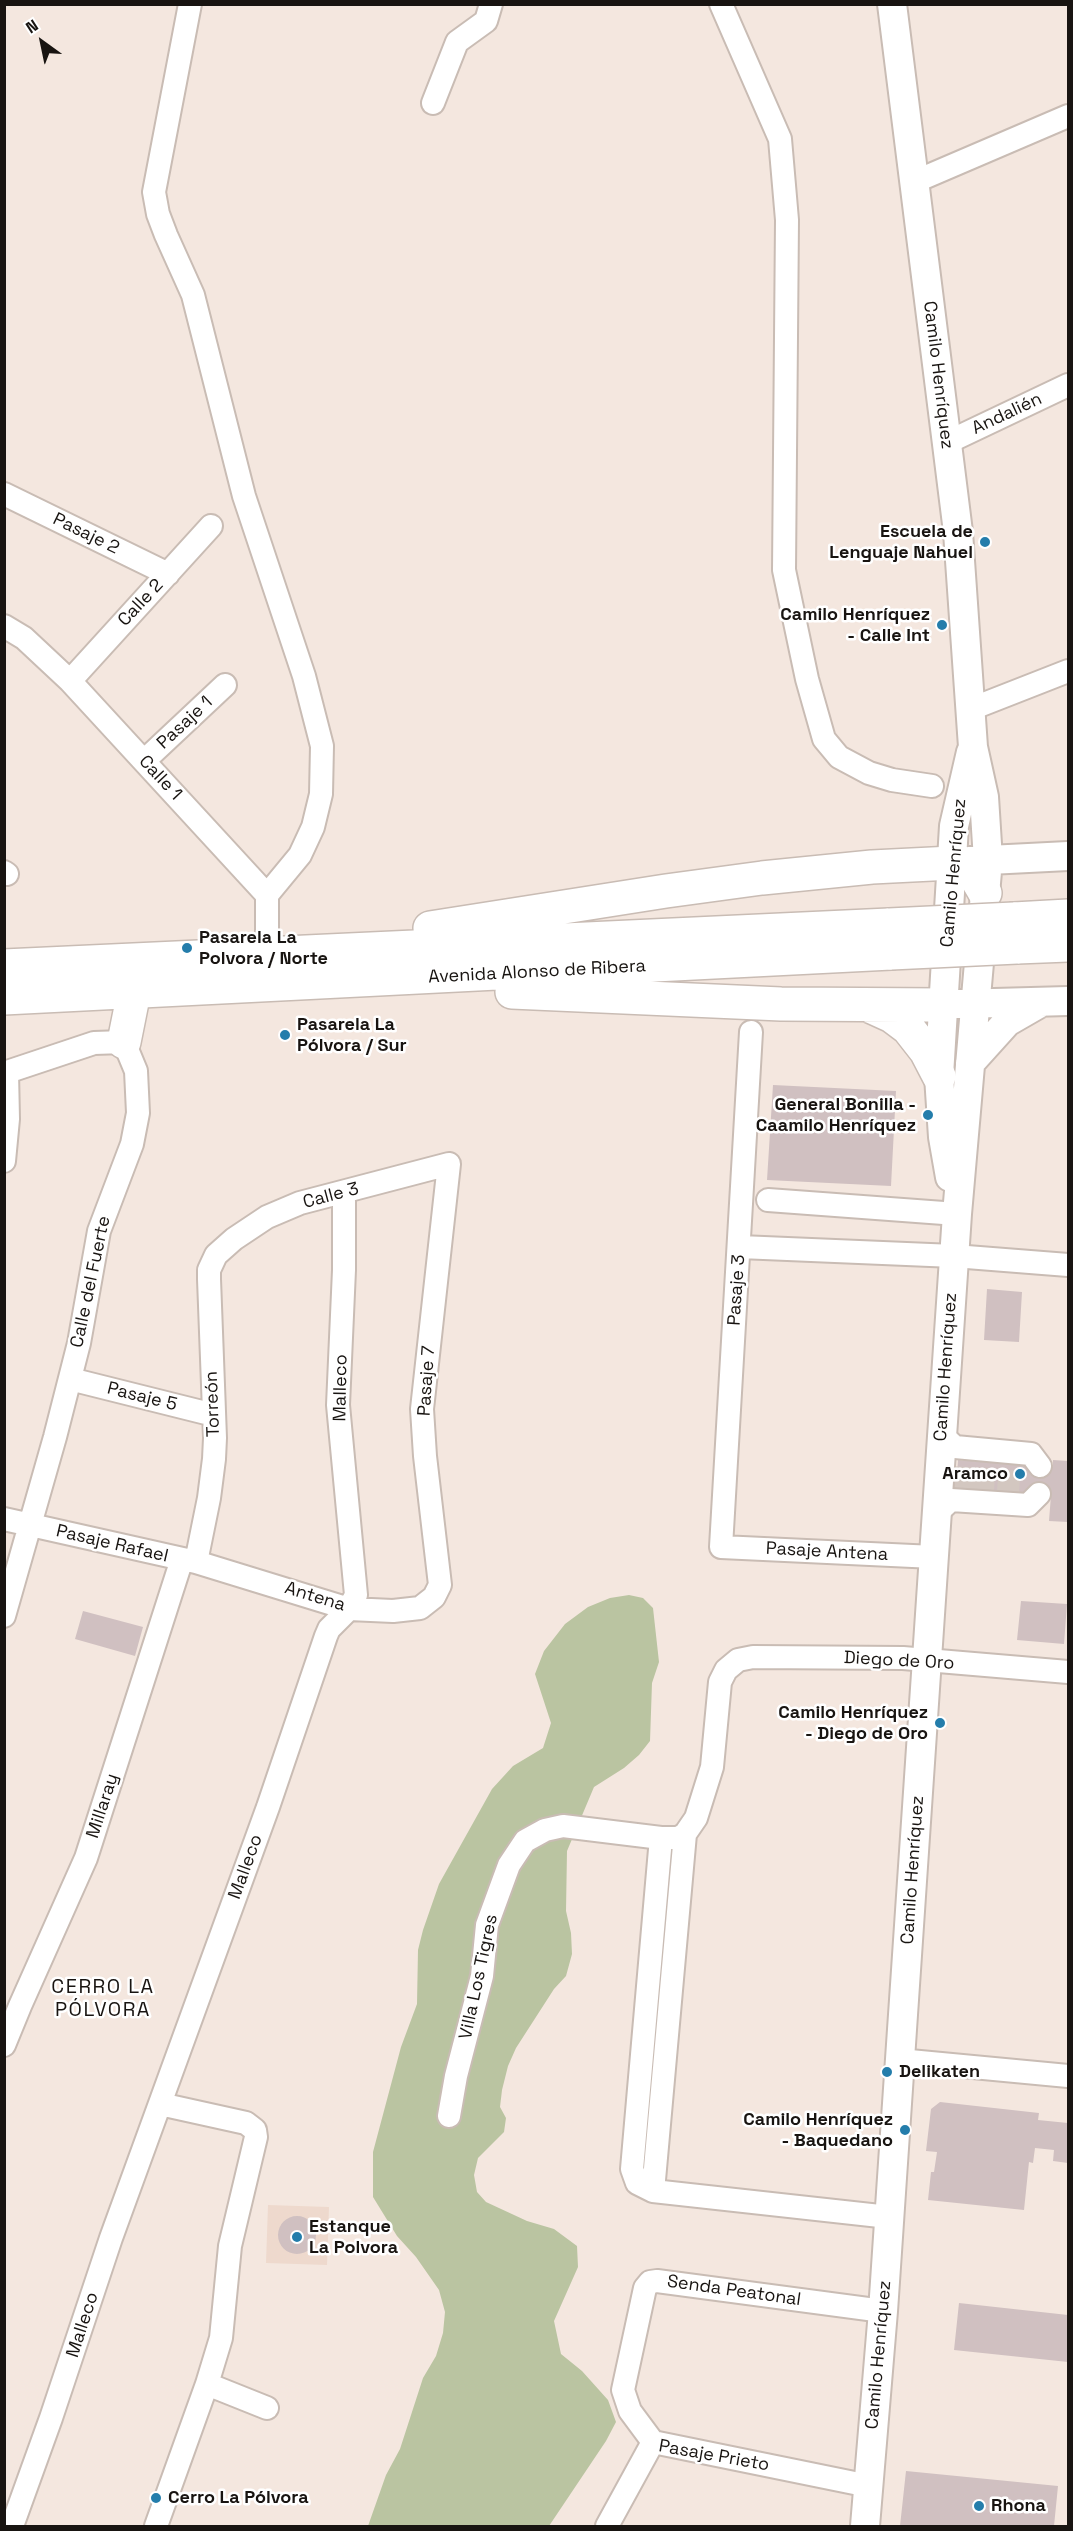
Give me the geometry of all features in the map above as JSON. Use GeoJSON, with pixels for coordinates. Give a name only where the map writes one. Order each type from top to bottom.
{"type":"FeatureCollection","features":[{"type":"Feature","properties":{"kind":"highway"},"geometry":{"type":"LineString","coordinates":[[280,953],[677,889],[872,867],[952,863],[967,868],[974,874],[985,893]]}},
{"type":"Feature","properties":{"kind":"highway","name":"Avenida Alonso de Ribera"},"geometry":{"type":"LineString","coordinates":[[4,966],[280,953],[890,939],[1015,933],[1068,916]]}},
{"type":"Feature","properties":{"kind":"highway","name":"Avenida Alonso de Ribera"},"geometry":{"type":"LineString","coordinates":[[1015,933],[1068,945]]}},
{"type":"Feature","properties":{"kind":"highway","name":"Avenida Alonso de Ribera"},"geometry":{"type":"LineString","coordinates":[[4,998],[318,984],[890,939]]}},
{"type":"Feature","properties":{"kind":"highway"},"geometry":{"type":"LineString","coordinates":[[318,984],[443,986],[513,992],[781,1004],[943,1005]]}},
{"type":"Feature","properties":{"kind":"highway"},"geometry":{"type":"LineString","coordinates":[[124,1042],[134,992]]}},
{"type":"Feature","properties":{"kind":"highway"},"geometry":{"type":"LineString","coordinates":[[865,1005],[892,1016],[908,1028],[926,1051],[939,1076]]}},
{"type":"Feature","properties":{"kind":"main road","name":"Camilo Henríquez"},"geometry":{"type":"LineString","coordinates":[[865,2526],[890,2217],[957,1214],[988,860],[984,797],[973,747],[960,553],[892,4]]}},
{"type":"Feature","properties":{"kind":"main road","name":"Camilo Henríquez"},"geometry":{"type":"LineString","coordinates":[[957,1214],[943,1137],[939,1076],[956,817],[973,747]]}},
{"type":"Feature","properties":{"kind":"main road"},"geometry":{"type":"LineString","coordinates":[[952,863],[1068,856]]}},
{"type":"Feature","properties":{"kind":"main road"},"geometry":{"type":"LineString","coordinates":[[945,972],[956,989],[975,1003]]}},
{"type":"Feature","properties":{"kind":"main road"},"geometry":{"type":"LineString","coordinates":[[943,1005],[1055,1002]]}},
{"type":"Feature","properties":{"kind":"main road"},"geometry":{"type":"LineString","coordinates":[[970,1063],[1007,1022],[1055,1002]]}},
{"type":"Feature","properties":{"kind":"street"},"geometry":{"type":"LineString","coordinates":[[190,4],[154,192],[158,214],[193,296],[244,496],[304,676],[322,746],[321,794],[313,827],[300,855],[267,895],[280,953]]}},
{"type":"Feature","properties":{"kind":"street"},"geometry":{"type":"LineString","coordinates":[[433,103],[457,42],[486,21],[491,4]]}},
{"type":"Feature","properties":{"kind":"street"},"geometry":{"type":"LineString","coordinates":[[722,4],[780,140],[787,220],[784,570],[824,740],[839,757],[869,773],[932,786]]}},
{"type":"Feature","properties":{"kind":"street"},"geometry":{"type":"LineString","coordinates":[[914,182],[1068,116]]}},
{"type":"Feature","properties":{"kind":"street","name":"Andalién"},"geometry":{"type":"LineString","coordinates":[[946,443],[1068,385]]}},
{"type":"Feature","properties":{"kind":"street","name":"Pasaje 2"},"geometry":{"type":"LineString","coordinates":[[4,494],[168,574]]}},
{"type":"Feature","properties":{"kind":"street","name":"Calle 2"},"geometry":{"type":"LineString","coordinates":[[70,681],[212,526]]}},
{"type":"Feature","properties":{"kind":"street","name":"Calle 1"},"geometry":{"type":"LineString","coordinates":[[5,628],[24,638],[70,681],[267,895]]}},
{"type":"Feature","properties":{"kind":"street"},"geometry":{"type":"LineString","coordinates":[[971,709],[1068,671]]}},
{"type":"Feature","properties":{"kind":"street","name":"Pasaje 1"},"geometry":{"type":"LineString","coordinates":[[144,761],[225,685]]}},
{"type":"Feature","properties":{"kind":"street","name":"Pasaje 3"},"geometry":{"type":"LineString","coordinates":[[721,1547],[751,1032]]}},
{"type":"Feature","properties":{"kind":"street"},"geometry":{"type":"LineString","coordinates":[[4,1161],[8,1119],[6,1073],[94,1043],[124,1042]]}},
{"type":"Feature","properties":{"kind":"street","name":"Calle del Fuerte"},"geometry":{"type":"LineString","coordinates":[[4,1616],[70,1379],[86,1309],[99,1231],[132,1144],[137,1123],[136,1071],[124,1042]]}},
{"type":"Feature","properties":{"kind":"street","name":"Calle 3"},"geometry":{"type":"LineString","coordinates":[[223,1248],[267,1217],[300,1203],[449,1164]]}},
{"type":"Feature","properties":{"kind":"street","name":"Pasaje 7"},"geometry":{"type":"LineString","coordinates":[[435,1597],[440,1585],[424,1456],[422,1409],[449,1164]]}},
{"type":"Feature","properties":{"kind":"street","name":"Malleco"},"geometry":{"type":"LineString","coordinates":[[12,2526],[326,1636],[329,1629],[349,1609],[356,1596],[357,1584],[346,1509],[338,1405],[344,1281],[344,1192]]}},
{"type":"Feature","properties":{"kind":"street"},"geometry":{"type":"LineString","coordinates":[[768,1200],[957,1214]]}},
{"type":"Feature","properties":{"kind":"street"},"geometry":{"type":"LineString","coordinates":[[740,1247],[954,1256],[1068,1265]]}},
{"type":"Feature","properties":{"kind":"street","name":"Torreón"},"geometry":{"type":"LineString","coordinates":[[189,1561],[213,1468],[214,1416],[209,1279],[212,1262],[223,1248]]}},
{"type":"Feature","properties":{"kind":"street","name":"Pasaje 5"},"geometry":{"type":"LineString","coordinates":[[70,1379],[214,1416]]}},
{"type":"Feature","properties":{"kind":"street"},"geometry":{"type":"LineString","coordinates":[[942,1435],[955,1447],[976,1455],[1011,1458],[1031,1454],[1040,1466]]}},
{"type":"Feature","properties":{"kind":"street"},"geometry":{"type":"LineString","coordinates":[[937,1513],[951,1500],[973,1495],[1008,1498],[1028,1505],[1039,1494]]}},
{"type":"Feature","properties":{"kind":"street","name":"Pasaje Rafael"},"geometry":{"type":"LineString","coordinates":[[4,1519],[189,1561]]}},
{"type":"Feature","properties":{"kind":"street","name":"Pasaje Antena"},"geometry":{"type":"LineString","coordinates":[[721,1547],[934,1557]]}},
{"type":"Feature","properties":{"kind":"street","name":"Antena"},"geometry":{"type":"LineString","coordinates":[[189,1561],[349,1609],[393,1611],[420,1608],[435,1597]]}},
{"type":"Feature","properties":{"kind":"street","name":"Millaray"},"geometry":{"type":"LineString","coordinates":[[4,2045],[86,1858],[189,1561]]}},
{"type":"Feature","properties":{"kind":"street","name":"Diego de Oro"},"geometry":{"type":"LineString","coordinates":[[685,1834],[696,1818],[708,1784],[714,1750],[719,1689],[723,1676],[732,1664],[744,1658],[928,1660],[1068,1672]]}},
{"type":"Feature","properties":{"kind":"street","name":"Villa Los Tigres"},"geometry":{"type":"LineString","coordinates":[[449,2116],[456,2076],[482,1976],[487,1924],[509,1865],[525,1841],[544,1830],[563,1826],[661,1838],[678,1838],[685,1834]]}},
{"type":"Feature","properties":{"kind":"street"},"geometry":{"type":"LineString","coordinates":[[653,2191],[685,1834]]}},
{"type":"Feature","properties":{"kind":"street"},"geometry":{"type":"LineString","coordinates":[[661,1838],[632,2169],[637,2183],[653,2191],[890,2217]]}},
{"type":"Feature","properties":{"kind":"street"},"geometry":{"type":"LineString","coordinates":[[899,2060],[1068,2076]]}},
{"type":"Feature","properties":{"kind":"street"},"geometry":{"type":"LineString","coordinates":[[156,2526],[221,2338],[226,2270],[235,2222],[254,2148],[255,2130],[246,2123],[160,2104]]}},
{"type":"Feature","properties":{"kind":"street","name":"Senda Peatonal"},"geometry":{"type":"LineString","coordinates":[[653,2442],[630,2411],[623,2390],[645,2288],[650,2282],[657,2281],[883,2311]]}},
{"type":"Feature","properties":{"kind":"street"},"geometry":{"type":"LineString","coordinates":[[207,2384],[267,2408]]}},
{"type":"Feature","properties":{"kind":"street","name":"Pasaje Prieto"},"geometry":{"type":"LineString","coordinates":[[607,2526],[653,2442],[869,2486]]}},
{"type":"Feature","properties":{"kind":"shaded area"},"geometry":{"type":"Polygon","coordinates":[[[268,2205],[329,2207],[327,2265],[266,2263],[268,2205]]]}},
{"type":"Feature","properties":{"kind":"green space"},"geometry":{"type":"Polygon","coordinates":[[[629,1595],[643,1598],[653,1608],[659,1662],[652,1683],[650,1741],[624,1768],[594,1787],[567,1851],[566,1911],[571,1933],[572,1954],[566,1976],[554,1989],[516,2048],[508,2066],[502,2090],[500,2107],[506,2118],[504,2132],[478,2158],[474,2175],[477,2192],[486,2202],[527,2221],[554,2229],[577,2246],[578,2267],[554,2321],[561,2354],[582,2371],[608,2400],[616,2422],[606,2441],[549,2526],[368,2526],[386,2475],[400,2449],[423,2378],[436,2356],[443,2333],[445,2312],[439,2290],[416,2257],[397,2236],[373,2197],[373,2152],[401,2047],[417,2004],[418,1950],[423,1930],[439,1884],[492,1789],[513,1766],[543,1748],[551,1723],[535,1674],[544,1651],[565,1624],[588,1607],[610,1598],[629,1595]]]}},
{"type":"Feature","properties":{"kind":"building"},"geometry":{"type":"Polygon","coordinates":[[[773,1085],[896,1091],[891,1186],[767,1180],[773,1085]]]}},
{"type":"Feature","properties":{"kind":"building"},"geometry":{"type":"Polygon","coordinates":[[[987,1289],[1022,1292],[1019,1342],[984,1340],[987,1289]]]}},
{"type":"Feature","properties":{"kind":"building"},"geometry":{"type":"Polygon","coordinates":[[[958,1460],[1053,1467],[1053,1460],[1068,1461],[1068,1522],[1049,1521],[1051,1495],[956,1488],[958,1460]]]}},
{"type":"Feature","properties":{"kind":"building"},"geometry":{"type":"Polygon","coordinates":[[[1021,1601],[1067,1604],[1064,1644],[1017,1640],[1021,1601]]]}},
{"type":"Feature","properties":{"kind":"building"},"geometry":{"type":"Polygon","coordinates":[[[83,1611],[143,1627],[135,1656],[75,1639],[83,1611]]]}},
{"type":"Feature","properties":{"kind":"building"},"geometry":{"type":"Polygon","coordinates":[[[940,2102],[1039,2113],[1038,2120],[1068,2123],[1068,2163],[1053,2161],[1054,2150],[1035,2148],[1033,2163],[1029,2162],[1024,2210],[928,2200],[931,2172],[934,2172],[937,2152],[926,2151],[931,2109],[940,2102]]]}},
{"type":"Feature","properties":{"kind":"building","name":"Estanque La Polvora"},"geometry":{"type":"Polygon","coordinates":[[[297,2216],[311,2221],[316,2235],[311,2249],[297,2254],[283,2249],[278,2235],[283,2221],[297,2216]]]}},
{"type":"Feature","properties":{"kind":"building"},"geometry":{"type":"Polygon","coordinates":[[[959,2303],[1068,2315],[1068,2362],[954,2350],[959,2303]]]}},
{"type":"Feature","properties":{"kind":"building","name":"Rhona"},"geometry":{"type":"Polygon","coordinates":[[[906,2471],[1058,2486],[1054,2526],[900,2526],[906,2471]]]}},
{"type":"Feature","properties":{"kind":"tunnel"},"geometry":{"type":"LineString","coordinates":[[964,1489],[966,1460]]}},
{"type":"Feature","properties":{"kind":"tunnel"},"geometry":{"type":"LineString","coordinates":[[983,1490],[985,1462]]}},
{"type":"Feature","properties":{"kind":"tunnel"},"geometry":{"type":"LineString","coordinates":[[1008,1492],[1010,1464]]}},
{"type":"Feature","properties":{"kind":"place","name":"Escuela de Lenguaje Nahuel"},"geometry":{"type":"Point","coordinates":[985,542]}},
{"type":"Feature","properties":{"kind":"place","name":"Camilo Henríquez - Calle Int"},"geometry":{"type":"Point","coordinates":[942,625]}},
{"type":"Feature","properties":{"kind":"place","name":"Pasarela La Polvora / Norte"},"geometry":{"type":"Point","coordinates":[187,948]}},
{"type":"Feature","properties":{"kind":"place","name":"Pasarela La Pólvora / Sur"},"geometry":{"type":"Point","coordinates":[285,1035]}},
{"type":"Feature","properties":{"kind":"place","name":"General Bonilla - Caamilo Henríquez"},"geometry":{"type":"Point","coordinates":[928,1115]}},
{"type":"Feature","properties":{"kind":"place","name":"Aramco"},"geometry":{"type":"Point","coordinates":[1020,1474]}},
{"type":"Feature","properties":{"kind":"place","name":"Camilo Henríquez - Diego de Oro"},"geometry":{"type":"Point","coordinates":[940,1723]}},
{"type":"Feature","properties":{"kind":"place","name":"Delikaten"},"geometry":{"type":"Point","coordinates":[887,2072]}},
{"type":"Feature","properties":{"kind":"place","name":"Camilo Henríquez - Baquedano"},"geometry":{"type":"Point","coordinates":[905,2130]}},
{"type":"Feature","properties":{"kind":"place","name":"Estanque La Polvora"},"geometry":{"type":"Point","coordinates":[297,2237]}},
{"type":"Feature","properties":{"kind":"place","name":"Cerro La Pólvora"},"geometry":{"type":"Point","coordinates":[156,2498]}},
{"type":"Feature","properties":{"kind":"place","name":"Rhona"},"geometry":{"type":"Point","coordinates":[979,2506]}},
{"type":"Feature","properties":{"kind":"district","name":"CERRO LA PÓLVORA"},"geometry":{"type":"Point","coordinates":[103,2000]}}]}
